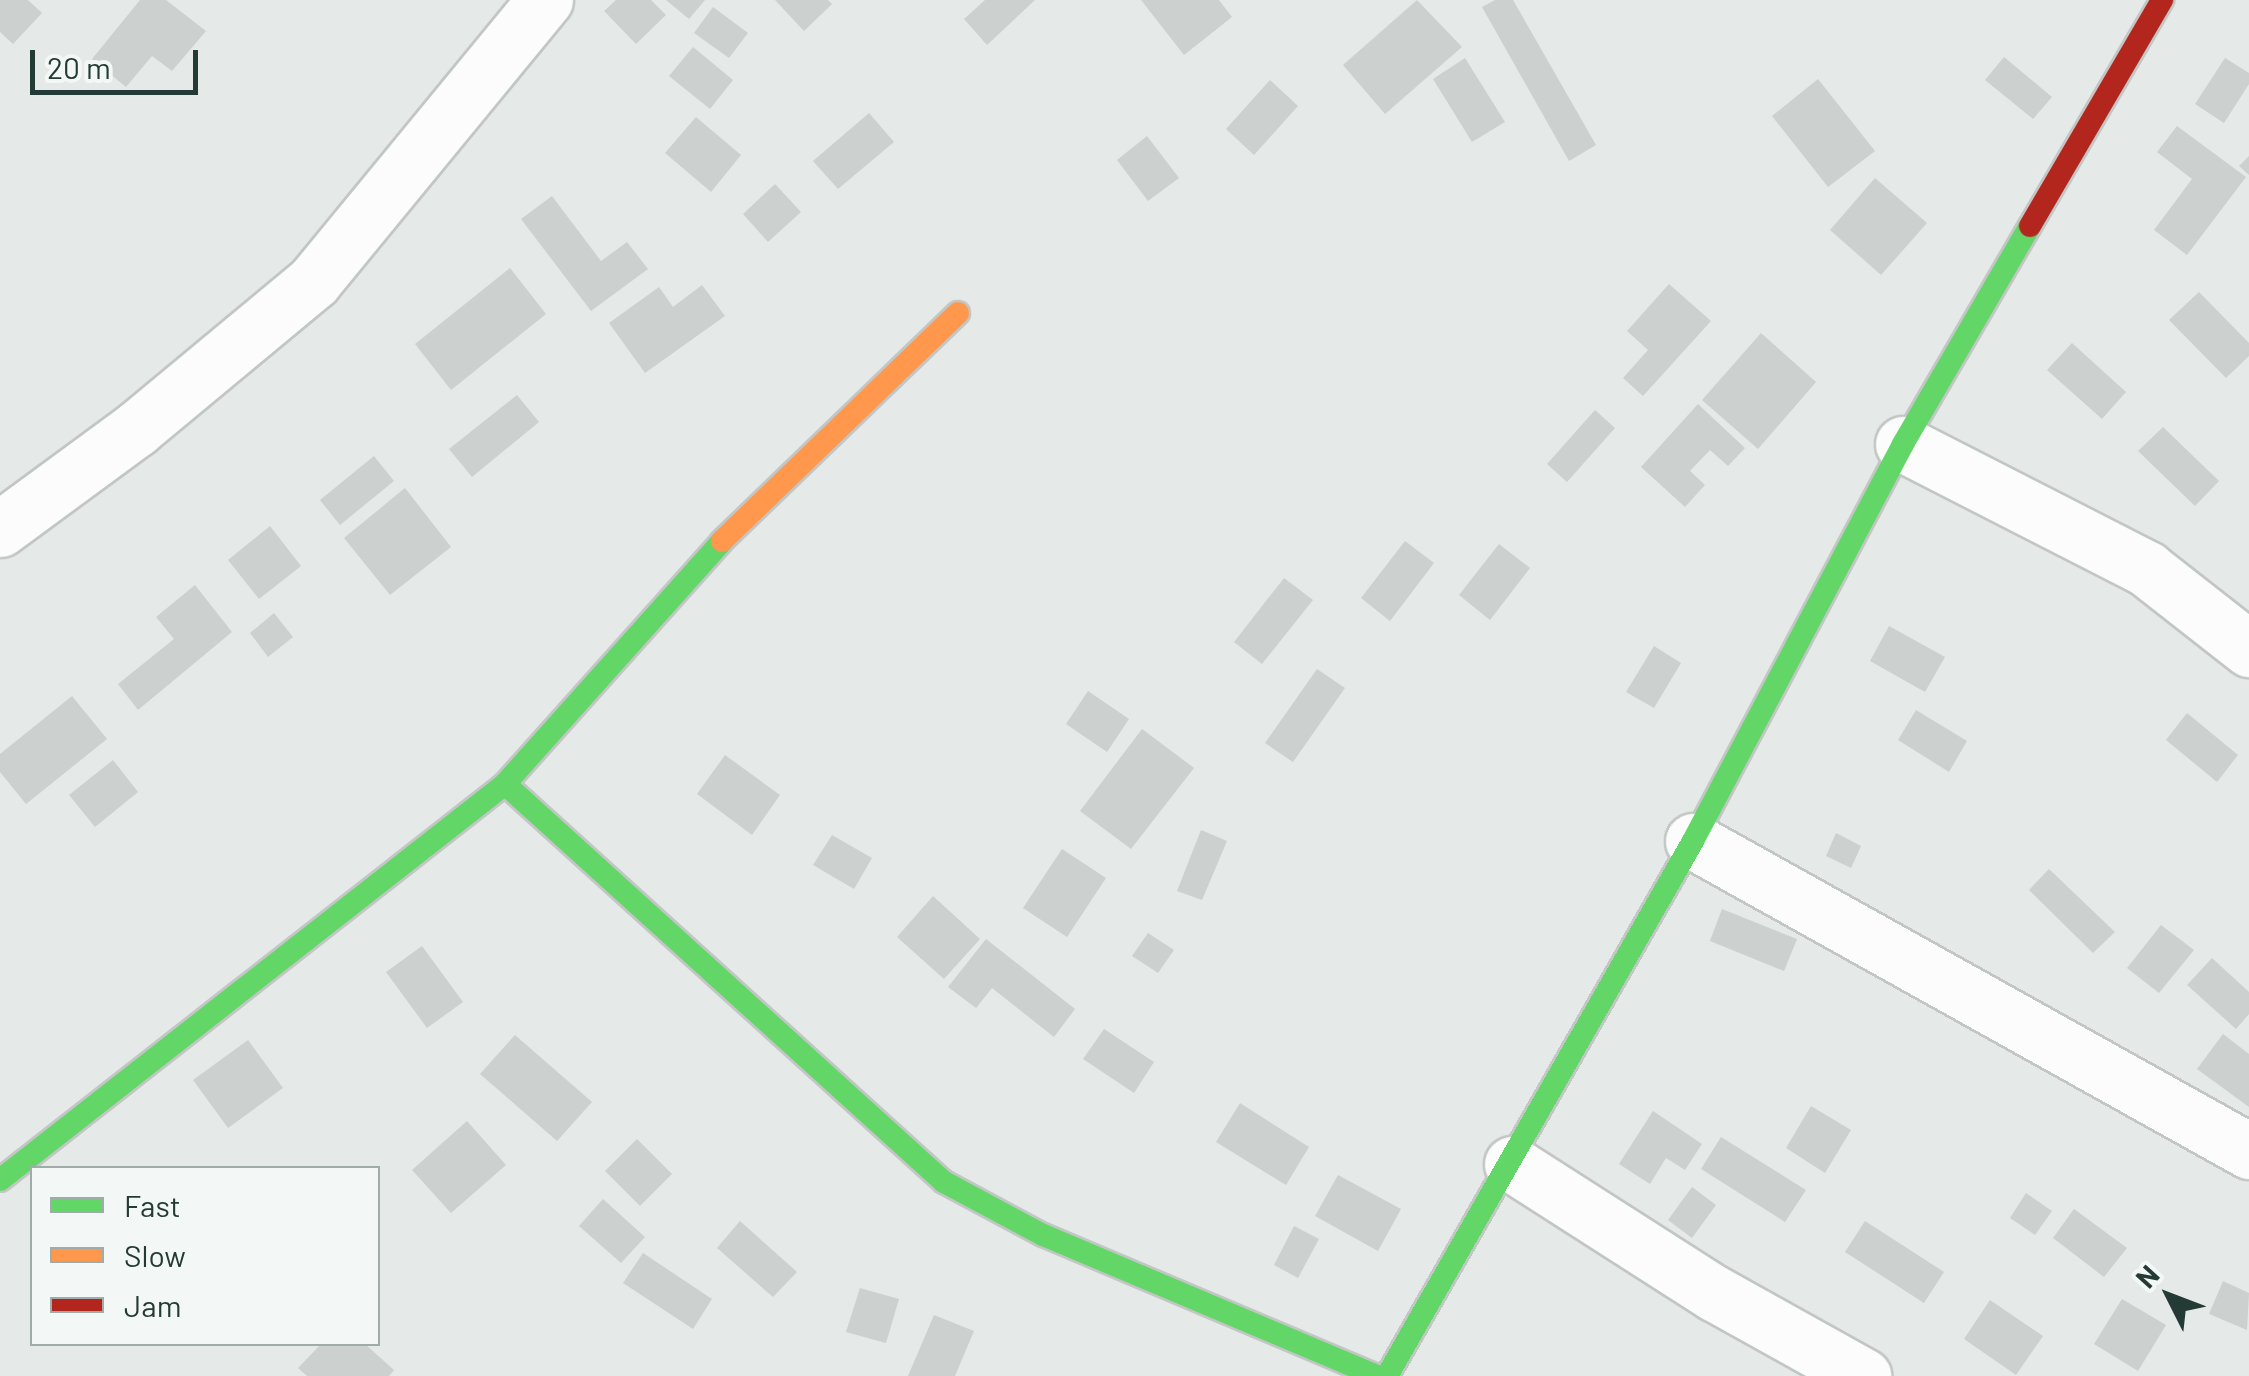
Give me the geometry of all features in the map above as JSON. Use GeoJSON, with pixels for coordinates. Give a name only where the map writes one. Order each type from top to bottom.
{"type":"FeatureCollection","features":[{"type":"Feature","properties":{"kind":"street"},"geometry":{"type":"LineString","coordinates":[[0,530],[136,429],[314,282],[545,0]]}},
{"type":"Feature","properties":{"kind":"street"},"geometry":{"type":"LineString","coordinates":[[1387,1376],[1512,1164],[1693,841],[1904,444],[2162,0]]}},
{"type":"Feature","properties":{"kind":"street"},"geometry":{"type":"LineString","coordinates":[[0,1180],[505,784],[698,564],[958,313]]}},
{"type":"Feature","properties":{"kind":"street"},"geometry":{"type":"LineString","coordinates":[[1904,444],[2147,569],[2249,649]]}},
{"type":"Feature","properties":{"kind":"street"},"geometry":{"type":"LineString","coordinates":[[505,784],[944,1182],[1043,1235],[1376,1376]]}},
{"type":"Feature","properties":{"kind":"street"},"geometry":{"type":"LineString","coordinates":[[1693,841],[2249,1150]]}},
{"type":"Feature","properties":{"kind":"street"},"geometry":{"type":"LineString","coordinates":[[1512,1164],[1714,1293],[1863,1376]]}},
{"type":"Feature","properties":{"kind":"building"},"geometry":{"type":"Polygon","coordinates":[[[0,0],[28,0],[42,13],[13,44],[0,32],[0,0]]]}},
{"type":"Feature","properties":{"kind":"building"},"geometry":{"type":"Polygon","coordinates":[[[140,0],[166,0],[206,31],[172,71],[152,56],[126,87],[92,59],[140,0]]]}},
{"type":"Feature","properties":{"kind":"building"},"geometry":{"type":"Polygon","coordinates":[[[616,0],[651,0],[666,15],[636,44],[604,11],[616,0]]]}},
{"type":"Feature","properties":{"kind":"building"},"geometry":{"type":"Polygon","coordinates":[[[666,0],[705,0],[689,19],[666,0]]]}},
{"type":"Feature","properties":{"kind":"building"},"geometry":{"type":"Polygon","coordinates":[[[775,0],[828,0],[832,4],[804,31],[775,0]]]}},
{"type":"Feature","properties":{"kind":"building"},"geometry":{"type":"Polygon","coordinates":[[[985,0],[1035,0],[987,45],[964,19],[985,0]]]}},
{"type":"Feature","properties":{"kind":"building"},"geometry":{"type":"Polygon","coordinates":[[[1141,0],[1219,0],[1232,17],[1184,55],[1141,0]]]}},
{"type":"Feature","properties":{"kind":"building"},"geometry":{"type":"Polygon","coordinates":[[[1417,0],[1462,47],[1385,114],[1343,65],[1417,0]]]}},
{"type":"Feature","properties":{"kind":"building"},"geometry":{"type":"Polygon","coordinates":[[[1495,0],[1513,0],[1596,145],[1569,161],[1482,7],[1495,0]]]}},
{"type":"Feature","properties":{"kind":"building"},"geometry":{"type":"Polygon","coordinates":[[[713,7],[748,33],[729,58],[694,33],[713,7]]]}},
{"type":"Feature","properties":{"kind":"building"},"geometry":{"type":"Polygon","coordinates":[[[693,47],[733,80],[710,109],[669,76],[693,47]]]}},
{"type":"Feature","properties":{"kind":"building"},"geometry":{"type":"Polygon","coordinates":[[[2004,57],[2052,97],[2033,119],[1985,80],[2004,57]]]}},
{"type":"Feature","properties":{"kind":"building"},"geometry":{"type":"Polygon","coordinates":[[[1465,58],[1505,122],[1472,142],[1433,79],[1465,58]]]}},
{"type":"Feature","properties":{"kind":"building"},"geometry":{"type":"Polygon","coordinates":[[[2225,58],[2249,73],[2249,84],[2224,123],[2195,104],[2225,58]]]}},
{"type":"Feature","properties":{"kind":"building"},"geometry":{"type":"Polygon","coordinates":[[[1818,79],[1875,151],[1828,187],[1772,116],[1818,79]]]}},
{"type":"Feature","properties":{"kind":"building"},"geometry":{"type":"Polygon","coordinates":[[[1270,80],[1298,106],[1254,155],[1226,129],[1270,80]]]}},
{"type":"Feature","properties":{"kind":"building"},"geometry":{"type":"Polygon","coordinates":[[[869,113],[894,142],[838,189],[813,161],[869,113]]]}},
{"type":"Feature","properties":{"kind":"building"},"geometry":{"type":"Polygon","coordinates":[[[696,117],[741,155],[711,192],[665,153],[696,117]]]}},
{"type":"Feature","properties":{"kind":"building"},"geometry":{"type":"Polygon","coordinates":[[[2177,126],[2246,177],[2187,255],[2154,230],[2192,179],[2157,152],[2177,126]]]}},
{"type":"Feature","properties":{"kind":"building"},"geometry":{"type":"Polygon","coordinates":[[[1147,136],[1179,178],[1148,201],[1117,160],[1147,136]]]}},
{"type":"Feature","properties":{"kind":"building"},"geometry":{"type":"Polygon","coordinates":[[[2249,156],[2249,175],[2239,166],[2249,156]]]}},
{"type":"Feature","properties":{"kind":"building"},"geometry":{"type":"Polygon","coordinates":[[[1875,178],[1927,223],[1881,275],[1830,230],[1875,178]]]}},
{"type":"Feature","properties":{"kind":"building"},"geometry":{"type":"Polygon","coordinates":[[[775,184],[801,212],[768,242],[743,214],[775,184]]]}},
{"type":"Feature","properties":{"kind":"building"},"geometry":{"type":"Polygon","coordinates":[[[552,196],[601,261],[627,242],[648,269],[591,311],[521,219],[552,196]]]}},
{"type":"Feature","properties":{"kind":"building"},"geometry":{"type":"Polygon","coordinates":[[[510,268],[546,314],[451,390],[415,344],[510,268]]]}},
{"type":"Feature","properties":{"kind":"building"},"geometry":{"type":"Polygon","coordinates":[[[1669,284],[1711,321],[1643,396],[1623,378],[1648,350],[1627,331],[1669,284]]]}},
{"type":"Feature","properties":{"kind":"building"},"geometry":{"type":"Polygon","coordinates":[[[702,285],[725,316],[645,373],[609,323],[659,287],[673,307],[702,285]]]}},
{"type":"Feature","properties":{"kind":"building"},"geometry":{"type":"Polygon","coordinates":[[[2199,292],[2249,343],[2249,356],[2226,378],[2169,320],[2199,292]]]}},
{"type":"Feature","properties":{"kind":"building"},"geometry":{"type":"Polygon","coordinates":[[[1761,333],[1816,382],[1758,449],[1702,400],[1761,333]]]}},
{"type":"Feature","properties":{"kind":"building"},"geometry":{"type":"Polygon","coordinates":[[[2072,343],[2126,392],[2102,419],[2047,370],[2072,343]]]}},
{"type":"Feature","properties":{"kind":"building"},"geometry":{"type":"Polygon","coordinates":[[[517,395],[539,422],[472,477],[449,449],[517,395]]]}},
{"type":"Feature","properties":{"kind":"building"},"geometry":{"type":"Polygon","coordinates":[[[1698,404],[1745,448],[1728,466],[1710,450],[1690,471],[1705,485],[1685,507],[1641,467],[1698,404]]]}},
{"type":"Feature","properties":{"kind":"building"},"geometry":{"type":"Polygon","coordinates":[[[1595,410],[1615,428],[1567,482],[1547,464],[1595,410]]]}},
{"type":"Feature","properties":{"kind":"building"},"geometry":{"type":"Polygon","coordinates":[[[2163,427],[2219,481],[2195,506],[2138,451],[2163,427]]]}},
{"type":"Feature","properties":{"kind":"building"},"geometry":{"type":"Polygon","coordinates":[[[374,456],[394,481],[340,525],[320,500],[374,456]]]}},
{"type":"Feature","properties":{"kind":"building"},"geometry":{"type":"Polygon","coordinates":[[[405,488],[451,547],[390,595],[344,538],[405,488]]]}},
{"type":"Feature","properties":{"kind":"building"},"geometry":{"type":"Polygon","coordinates":[[[270,526],[301,566],[259,599],[228,560],[270,526]]]}},
{"type":"Feature","properties":{"kind":"building"},"geometry":{"type":"Polygon","coordinates":[[[1405,541],[1434,563],[1390,621],[1361,598],[1405,541]]]}},
{"type":"Feature","properties":{"kind":"building"},"geometry":{"type":"Polygon","coordinates":[[[1499,544],[1530,568],[1490,620],[1459,595],[1499,544]]]}},
{"type":"Feature","properties":{"kind":"building"},"geometry":{"type":"Polygon","coordinates":[[[1284,578],[1313,600],[1262,664],[1234,642],[1284,578]]]}},
{"type":"Feature","properties":{"kind":"building"},"geometry":{"type":"Polygon","coordinates":[[[195,585],[232,632],[138,710],[118,684],[174,639],[156,617],[195,585]]]}},
{"type":"Feature","properties":{"kind":"building"},"geometry":{"type":"Polygon","coordinates":[[[274,613],[293,637],[268,657],[250,633],[274,613]]]}},
{"type":"Feature","properties":{"kind":"building"},"geometry":{"type":"Polygon","coordinates":[[[1889,626],[1945,657],[1925,692],[1870,661],[1889,626]]]}},
{"type":"Feature","properties":{"kind":"building"},"geometry":{"type":"Polygon","coordinates":[[[1654,646],[1681,663],[1654,708],[1626,692],[1654,646]]]}},
{"type":"Feature","properties":{"kind":"building"},"geometry":{"type":"Polygon","coordinates":[[[1317,669],[1345,688],[1293,762],[1265,743],[1317,669]]]}},
{"type":"Feature","properties":{"kind":"building"},"geometry":{"type":"Polygon","coordinates":[[[1088,691],[1129,719],[1107,752],[1066,724],[1088,691]]]}},
{"type":"Feature","properties":{"kind":"building"},"geometry":{"type":"Polygon","coordinates":[[[72,696],[107,739],[26,804],[0,772],[0,754],[72,696]]]}},
{"type":"Feature","properties":{"kind":"building"},"geometry":{"type":"Polygon","coordinates":[[[1916,710],[1967,741],[1949,772],[1898,740],[1916,710]]]}},
{"type":"Feature","properties":{"kind":"building"},"geometry":{"type":"Polygon","coordinates":[[[2187,713],[2238,755],[2217,782],[2166,740],[2187,713]]]}},
{"type":"Feature","properties":{"kind":"building"},"geometry":{"type":"Polygon","coordinates":[[[1142,729],[1194,768],[1131,849],[1080,811],[1142,729]]]}},
{"type":"Feature","properties":{"kind":"building"},"geometry":{"type":"Polygon","coordinates":[[[725,755],[780,795],[752,835],[697,794],[725,755]]]}},
{"type":"Feature","properties":{"kind":"building"},"geometry":{"type":"Polygon","coordinates":[[[113,760],[138,792],[95,827],[69,795],[113,760]]]}},
{"type":"Feature","properties":{"kind":"building"},"geometry":{"type":"Polygon","coordinates":[[[1201,830],[1227,841],[1202,900],[1177,891],[1201,830]]]}},
{"type":"Feature","properties":{"kind":"building"},"geometry":{"type":"Polygon","coordinates":[[[1836,833],[1861,846],[1851,868],[1826,856],[1836,833]]]}},
{"type":"Feature","properties":{"kind":"building"},"geometry":{"type":"Polygon","coordinates":[[[832,835],[872,858],[854,889],[813,865],[832,835]]]}},
{"type":"Feature","properties":{"kind":"building"},"geometry":{"type":"Polygon","coordinates":[[[1062,849],[1106,878],[1067,937],[1023,908],[1062,849]]]}},
{"type":"Feature","properties":{"kind":"building"},"geometry":{"type":"Polygon","coordinates":[[[2049,869],[2115,932],[2093,953],[2029,890],[2049,869]]]}},
{"type":"Feature","properties":{"kind":"building"},"geometry":{"type":"Polygon","coordinates":[[[933,896],[980,939],[944,979],[897,937],[933,896]]]}},
{"type":"Feature","properties":{"kind":"building"},"geometry":{"type":"Polygon","coordinates":[[[1722,909],[1797,939],[1784,971],[1710,941],[1722,909]]]}},
{"type":"Feature","properties":{"kind":"building"},"geometry":{"type":"Polygon","coordinates":[[[2161,925],[2194,950],[2159,993],[2127,968],[2161,925]]]}},
{"type":"Feature","properties":{"kind":"building"},"geometry":{"type":"Polygon","coordinates":[[[1148,933],[1174,950],[1158,973],[1132,956],[1148,933]]]}},
{"type":"Feature","properties":{"kind":"building"},"geometry":{"type":"Polygon","coordinates":[[[986,939],[1075,1009],[1054,1037],[992,988],[976,1008],[948,987],[986,939]]]}},
{"type":"Feature","properties":{"kind":"building"},"geometry":{"type":"Polygon","coordinates":[[[422,946],[463,1002],[427,1028],[386,972],[422,946]]]}},
{"type":"Feature","properties":{"kind":"building"},"geometry":{"type":"Polygon","coordinates":[[[2212,958],[2249,992],[2249,1014],[2236,1029],[2187,985],[2212,958]]]}},
{"type":"Feature","properties":{"kind":"building"},"geometry":{"type":"Polygon","coordinates":[[[1104,1029],[1154,1062],[1134,1093],[1083,1059],[1104,1029]]]}},
{"type":"Feature","properties":{"kind":"building"},"geometry":{"type":"Polygon","coordinates":[[[2223,1034],[2249,1054],[2249,1107],[2197,1069],[2223,1034]]]}},
{"type":"Feature","properties":{"kind":"building"},"geometry":{"type":"Polygon","coordinates":[[[515,1035],[592,1102],[557,1141],[480,1074],[515,1035]]]}},
{"type":"Feature","properties":{"kind":"building"},"geometry":{"type":"Polygon","coordinates":[[[248,1040],[283,1088],[228,1128],[193,1080],[248,1040]]]}},
{"type":"Feature","properties":{"kind":"building"},"geometry":{"type":"Polygon","coordinates":[[[1240,1103],[1309,1147],[1286,1185],[1216,1142],[1240,1103]]]}},
{"type":"Feature","properties":{"kind":"building"},"geometry":{"type":"Polygon","coordinates":[[[1811,1106],[1851,1130],[1825,1173],[1786,1148],[1811,1106]]]}},
{"type":"Feature","properties":{"kind":"building"},"geometry":{"type":"Polygon","coordinates":[[[1653,1111],[1702,1144],[1685,1170],[1666,1158],[1650,1184],[1619,1164],[1653,1111]]]}},
{"type":"Feature","properties":{"kind":"building"},"geometry":{"type":"Polygon","coordinates":[[[467,1121],[506,1165],[451,1213],[412,1170],[467,1121]]]}},
{"type":"Feature","properties":{"kind":"building"},"geometry":{"type":"Polygon","coordinates":[[[1721,1137],[1806,1190],[1785,1222],[1701,1169],[1721,1137]]]}},
{"type":"Feature","properties":{"kind":"building"},"geometry":{"type":"Polygon","coordinates":[[[637,1139],[672,1174],[640,1206],[605,1171],[637,1139]]]}},
{"type":"Feature","properties":{"kind":"building"},"geometry":{"type":"Polygon","coordinates":[[[1338,1175],[1401,1209],[1378,1251],[1315,1216],[1338,1175]]]}},
{"type":"Feature","properties":{"kind":"building"},"geometry":{"type":"Polygon","coordinates":[[[1692,1187],[1716,1205],[1692,1238],[1668,1220],[1692,1187]]]}},
{"type":"Feature","properties":{"kind":"building"},"geometry":{"type":"Polygon","coordinates":[[[2026,1193],[2052,1211],[2035,1235],[2010,1218],[2026,1193]]]}},
{"type":"Feature","properties":{"kind":"building"},"geometry":{"type":"Polygon","coordinates":[[[603,1199],[645,1237],[621,1263],[579,1226],[603,1199]]]}},
{"type":"Feature","properties":{"kind":"building"},"geometry":{"type":"Polygon","coordinates":[[[2074,1209],[2127,1248],[2104,1277],[2053,1238],[2074,1209]]]}},
{"type":"Feature","properties":{"kind":"building"},"geometry":{"type":"Polygon","coordinates":[[[740,1221],[797,1272],[773,1297],[717,1248],[740,1221]]]}},
{"type":"Feature","properties":{"kind":"building"},"geometry":{"type":"Polygon","coordinates":[[[1865,1221],[1944,1272],[1924,1303],[1845,1252],[1865,1221]]]}},
{"type":"Feature","properties":{"kind":"building"},"geometry":{"type":"Polygon","coordinates":[[[1294,1226],[1319,1239],[1298,1278],[1274,1265],[1294,1226]]]}},
{"type":"Feature","properties":{"kind":"building"},"geometry":{"type":"Polygon","coordinates":[[[643,1253],[712,1299],[693,1329],[623,1283],[643,1253]]]}},
{"type":"Feature","properties":{"kind":"building"},"geometry":{"type":"Polygon","coordinates":[[[2223,1281],[2249,1293],[2247,1330],[2209,1314],[2223,1281]]]}},
{"type":"Feature","properties":{"kind":"building"},"geometry":{"type":"Polygon","coordinates":[[[860,1288],[899,1299],[886,1343],[846,1332],[860,1288]]]}},
{"type":"Feature","properties":{"kind":"building"},"geometry":{"type":"Polygon","coordinates":[[[2122,1299],[2166,1325],[2138,1371],[2094,1344],[2122,1299]]]}},
{"type":"Feature","properties":{"kind":"building"},"geometry":{"type":"Polygon","coordinates":[[[1990,1300],[2043,1336],[2016,1375],[1964,1339],[1990,1300]]]}},
{"type":"Feature","properties":{"kind":"building"},"geometry":{"type":"Polygon","coordinates":[[[934,1315],[974,1331],[955,1376],[908,1376],[934,1315]]]}},
{"type":"Feature","properties":{"kind":"building"},"geometry":{"type":"Polygon","coordinates":[[[319,1346],[367,1346],[394,1370],[389,1376],[307,1376],[298,1368],[319,1346]]]}},
{"type":"Feature","properties":{"kind":"traffic: fast"},"geometry":{"type":"LineString","coordinates":[[1387,1376],[1693,841],[1903,444],[2030,226]]}},
{"type":"Feature","properties":{"kind":"traffic: fast"},"geometry":{"type":"LineString","coordinates":[[0,1180],[505,784],[722,541]]}},
{"type":"Feature","properties":{"kind":"traffic: fast"},"geometry":{"type":"LineString","coordinates":[[505,784],[944,1182],[1043,1235],[1376,1376]]}},
{"type":"Feature","properties":{"kind":"traffic: slow"},"geometry":{"type":"LineString","coordinates":[[722,541],[958,313]]}},
{"type":"Feature","properties":{"kind":"traffic: jam"},"geometry":{"type":"LineString","coordinates":[[2030,226],[2162,0]]}}]}
